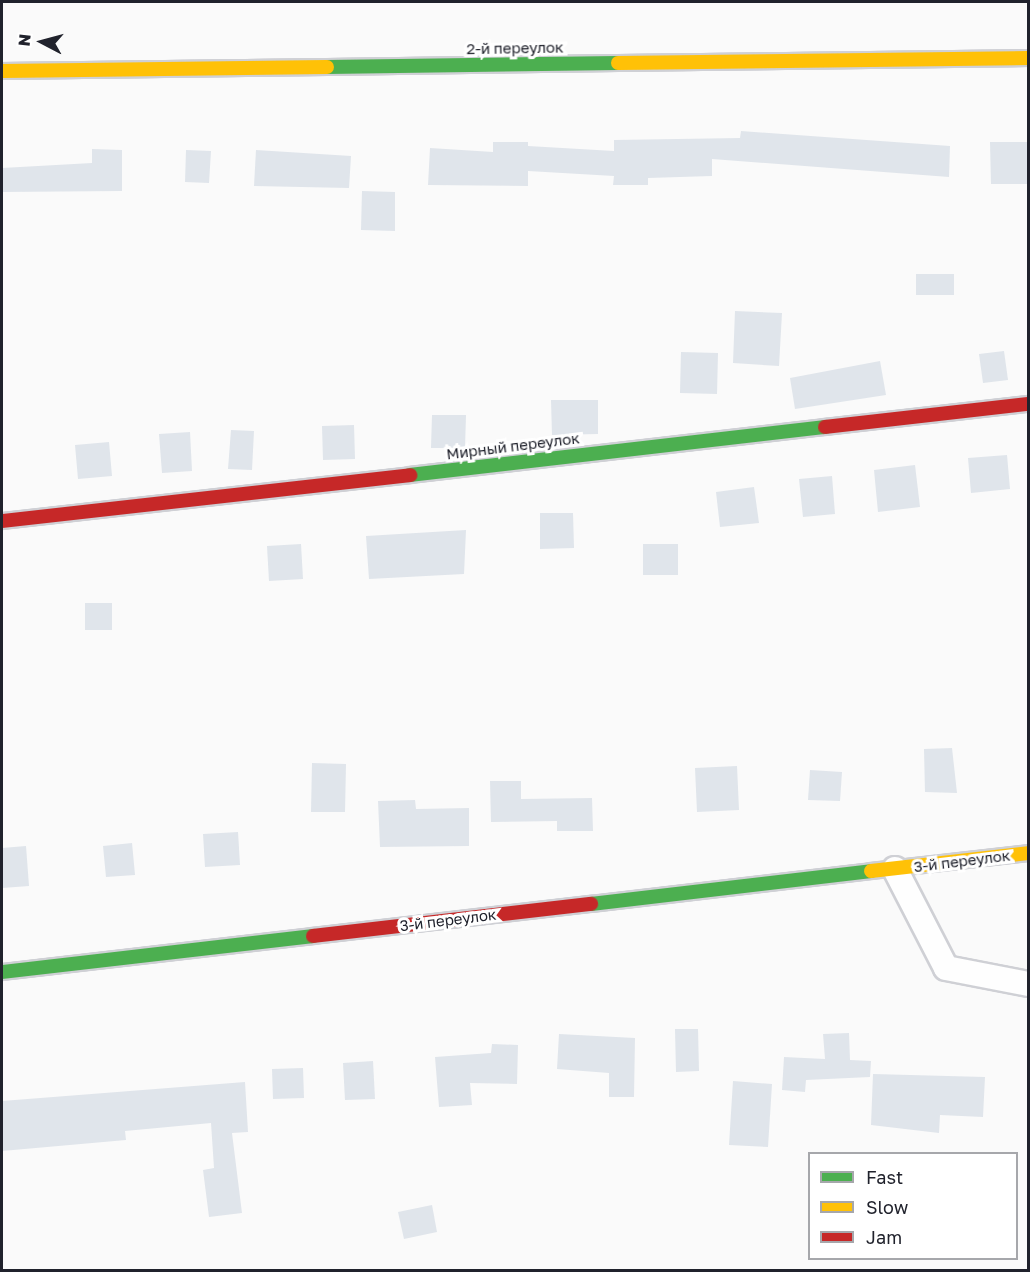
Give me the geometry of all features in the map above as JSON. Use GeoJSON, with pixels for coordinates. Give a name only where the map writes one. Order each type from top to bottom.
{"type":"FeatureCollection","features":[{"type":"Feature","properties":{"kind":"street","name":"2-й переулок"},"geometry":{"type":"LineString","coordinates":[[2,71],[1029,58]]}},
{"type":"Feature","properties":{"kind":"street","name":"Мирный переулок"},"geometry":{"type":"LineString","coordinates":[[2,521],[1029,404]]}},
{"type":"Feature","properties":{"kind":"street","name":"3-й переулок"},"geometry":{"type":"LineString","coordinates":[[2,972],[1029,853]]}},
{"type":"Feature","properties":{"kind":"street","name":"3-й переулок"},"geometry":{"type":"LineString","coordinates":[[895,869],[946,968],[1029,984]]}},
{"type":"Feature","properties":{"kind":"building"},"geometry":{"type":"Polygon","coordinates":[[[741,131],[950,146],[949,177],[712,159],[712,176],[648,178],[648,185],[613,185],[614,176],[528,171],[528,186],[428,185],[430,148],[493,152],[493,142],[528,142],[528,146],[614,151],[614,140],[740,138],[741,131]]]}},
{"type":"Feature","properties":{"kind":"building"},"geometry":{"type":"Polygon","coordinates":[[[990,142],[1028,142],[1029,184],[991,184],[990,142]]]}},
{"type":"Feature","properties":{"kind":"building"},"geometry":{"type":"Polygon","coordinates":[[[92,149],[122,150],[122,191],[2,192],[2,168],[92,163],[92,149]]]}},
{"type":"Feature","properties":{"kind":"building"},"geometry":{"type":"Polygon","coordinates":[[[186,150],[211,151],[209,183],[185,182],[186,150]]]}},
{"type":"Feature","properties":{"kind":"building"},"geometry":{"type":"Polygon","coordinates":[[[256,150],[351,156],[349,188],[254,186],[256,150]]]}},
{"type":"Feature","properties":{"kind":"building"},"geometry":{"type":"Polygon","coordinates":[[[362,191],[395,192],[395,231],[361,230],[362,191]]]}},
{"type":"Feature","properties":{"kind":"building"},"geometry":{"type":"Polygon","coordinates":[[[916,274],[954,274],[954,295],[916,295],[916,274]]]}},
{"type":"Feature","properties":{"kind":"building"},"geometry":{"type":"Polygon","coordinates":[[[735,311],[782,313],[779,366],[733,363],[735,311]]]}},
{"type":"Feature","properties":{"kind":"building"},"geometry":{"type":"Polygon","coordinates":[[[1004,351],[1008,380],[983,383],[979,354],[1004,351]]]}},
{"type":"Feature","properties":{"kind":"building"},"geometry":{"type":"Polygon","coordinates":[[[681,352],[718,353],[717,394],[680,393],[681,352]]]}},
{"type":"Feature","properties":{"kind":"building"},"geometry":{"type":"Polygon","coordinates":[[[880,361],[886,395],[795,409],[790,378],[880,361]]]}},
{"type":"Feature","properties":{"kind":"building"},"geometry":{"type":"Polygon","coordinates":[[[551,400],[598,400],[598,434],[552,435],[551,400]]]}},
{"type":"Feature","properties":{"kind":"building"},"geometry":{"type":"Polygon","coordinates":[[[432,415],[466,415],[465,448],[431,448],[432,415]]]}},
{"type":"Feature","properties":{"kind":"building"},"geometry":{"type":"Polygon","coordinates":[[[354,425],[355,459],[323,460],[322,426],[354,425]]]}},
{"type":"Feature","properties":{"kind":"building"},"geometry":{"type":"Polygon","coordinates":[[[231,430],[254,431],[252,470],[228,469],[231,430]]]}},
{"type":"Feature","properties":{"kind":"building"},"geometry":{"type":"Polygon","coordinates":[[[190,432],[192,471],[162,473],[159,434],[190,432]]]}},
{"type":"Feature","properties":{"kind":"building"},"geometry":{"type":"Polygon","coordinates":[[[109,442],[112,476],[78,479],[75,445],[109,442]]]}},
{"type":"Feature","properties":{"kind":"building"},"geometry":{"type":"Polygon","coordinates":[[[1007,455],[1010,489],[971,493],[968,458],[1007,455]]]}},
{"type":"Feature","properties":{"kind":"building"},"geometry":{"type":"Polygon","coordinates":[[[915,465],[920,507],[878,512],[874,470],[915,465]]]}},
{"type":"Feature","properties":{"kind":"building"},"geometry":{"type":"Polygon","coordinates":[[[832,476],[835,514],[803,517],[799,479],[832,476]]]}},
{"type":"Feature","properties":{"kind":"building"},"geometry":{"type":"Polygon","coordinates":[[[754,487],[759,523],[720,527],[716,492],[754,487]]]}},
{"type":"Feature","properties":{"kind":"building"},"geometry":{"type":"Polygon","coordinates":[[[540,513],[573,513],[574,548],[540,549],[540,513]]]}},
{"type":"Feature","properties":{"kind":"building"},"geometry":{"type":"Polygon","coordinates":[[[466,530],[464,574],[369,579],[366,536],[466,530]]]}},
{"type":"Feature","properties":{"kind":"building"},"geometry":{"type":"Polygon","coordinates":[[[301,544],[303,579],[269,581],[267,546],[301,544]]]}},
{"type":"Feature","properties":{"kind":"building"},"geometry":{"type":"Polygon","coordinates":[[[643,544],[678,544],[678,575],[643,575],[643,544]]]}},
{"type":"Feature","properties":{"kind":"building"},"geometry":{"type":"Polygon","coordinates":[[[85,603],[112,603],[112,630],[85,630],[85,603]]]}},
{"type":"Feature","properties":{"kind":"building"},"geometry":{"type":"Polygon","coordinates":[[[952,748],[957,793],[925,792],[924,749],[952,748]]]}},
{"type":"Feature","properties":{"kind":"building"},"geometry":{"type":"Polygon","coordinates":[[[312,763],[346,764],[345,812],[311,812],[312,763]]]}},
{"type":"Feature","properties":{"kind":"building"},"geometry":{"type":"Polygon","coordinates":[[[737,766],[739,810],[697,812],[695,768],[737,766]]]}},
{"type":"Feature","properties":{"kind":"building"},"geometry":{"type":"Polygon","coordinates":[[[810,770],[842,772],[840,801],[808,800],[810,770]]]}},
{"type":"Feature","properties":{"kind":"building"},"geometry":{"type":"Polygon","coordinates":[[[490,781],[521,781],[521,799],[592,798],[593,831],[557,831],[557,821],[491,822],[490,781]]]}},
{"type":"Feature","properties":{"kind":"building"},"geometry":{"type":"Polygon","coordinates":[[[415,800],[416,809],[469,808],[469,846],[380,847],[378,801],[415,800]]]}},
{"type":"Feature","properties":{"kind":"building"},"geometry":{"type":"Polygon","coordinates":[[[238,832],[240,865],[205,867],[203,834],[238,832]]]}},
{"type":"Feature","properties":{"kind":"building"},"geometry":{"type":"Polygon","coordinates":[[[132,843],[135,875],[106,877],[103,846],[132,843]]]}},
{"type":"Feature","properties":{"kind":"building"},"geometry":{"type":"Polygon","coordinates":[[[26,846],[29,886],[2,888],[2,848],[26,846]]]}},
{"type":"Feature","properties":{"kind":"building"},"geometry":{"type":"Polygon","coordinates":[[[675,1029],[698,1029],[699,1071],[676,1072],[675,1029]]]}},
{"type":"Feature","properties":{"kind":"building"},"geometry":{"type":"Polygon","coordinates":[[[849,1033],[850,1060],[871,1061],[870,1077],[806,1080],[805,1092],[782,1090],[784,1057],[825,1059],[823,1034],[849,1033]]]}},
{"type":"Feature","properties":{"kind":"building"},"geometry":{"type":"Polygon","coordinates":[[[559,1034],[635,1038],[634,1097],[609,1097],[609,1073],[557,1069],[559,1034]]]}},
{"type":"Feature","properties":{"kind":"building"},"geometry":{"type":"Polygon","coordinates":[[[492,1044],[518,1045],[517,1084],[470,1083],[472,1105],[439,1107],[435,1057],[491,1053],[492,1044]]]}},
{"type":"Feature","properties":{"kind":"building"},"geometry":{"type":"Polygon","coordinates":[[[373,1061],[375,1099],[345,1100],[343,1063],[373,1061]]]}},
{"type":"Feature","properties":{"kind":"building"},"geometry":{"type":"Polygon","coordinates":[[[303,1068],[304,1098],[273,1099],[272,1069],[303,1068]]]}},
{"type":"Feature","properties":{"kind":"building"},"geometry":{"type":"Polygon","coordinates":[[[873,1074],[985,1077],[983,1117],[940,1115],[939,1133],[871,1125],[873,1074]]]}},
{"type":"Feature","properties":{"kind":"building"},"geometry":{"type":"Polygon","coordinates":[[[733,1081],[772,1084],[768,1147],[729,1145],[733,1081]]]}},
{"type":"Feature","properties":{"kind":"building"},"geometry":{"type":"Polygon","coordinates":[[[245,1082],[248,1132],[232,1133],[242,1213],[209,1217],[203,1170],[214,1168],[211,1123],[125,1131],[126,1140],[2,1151],[2,1101],[245,1082]]]}},
{"type":"Feature","properties":{"kind":"building"},"geometry":{"type":"Polygon","coordinates":[[[432,1205],[437,1232],[404,1239],[398,1212],[432,1205]]]}},
{"type":"Feature","properties":{"kind":"traffic: fast"},"geometry":{"type":"LineString","coordinates":[[327,67],[618,63]]}},
{"type":"Feature","properties":{"kind":"traffic: fast"},"geometry":{"type":"LineString","coordinates":[[410,475],[825,427]]}},
{"type":"Feature","properties":{"kind":"traffic: fast"},"geometry":{"type":"LineString","coordinates":[[591,904],[871,871]]}},
{"type":"Feature","properties":{"kind":"traffic: fast"},"geometry":{"type":"LineString","coordinates":[[2,972],[313,936]]}},
{"type":"Feature","properties":{"kind":"traffic: slow"},"geometry":{"type":"LineString","coordinates":[[618,63],[1028,58]]}},
{"type":"Feature","properties":{"kind":"traffic: slow"},"geometry":{"type":"LineString","coordinates":[[2,71],[327,67]]}},
{"type":"Feature","properties":{"kind":"traffic: slow"},"geometry":{"type":"LineString","coordinates":[[871,871],[1028,853]]}},
{"type":"Feature","properties":{"kind":"traffic: jam"},"geometry":{"type":"LineString","coordinates":[[825,427],[1028,404]]}},
{"type":"Feature","properties":{"kind":"traffic: jam"},"geometry":{"type":"LineString","coordinates":[[2,521],[410,475]]}},
{"type":"Feature","properties":{"kind":"traffic: jam"},"geometry":{"type":"LineString","coordinates":[[313,936],[591,904]]}}]}
